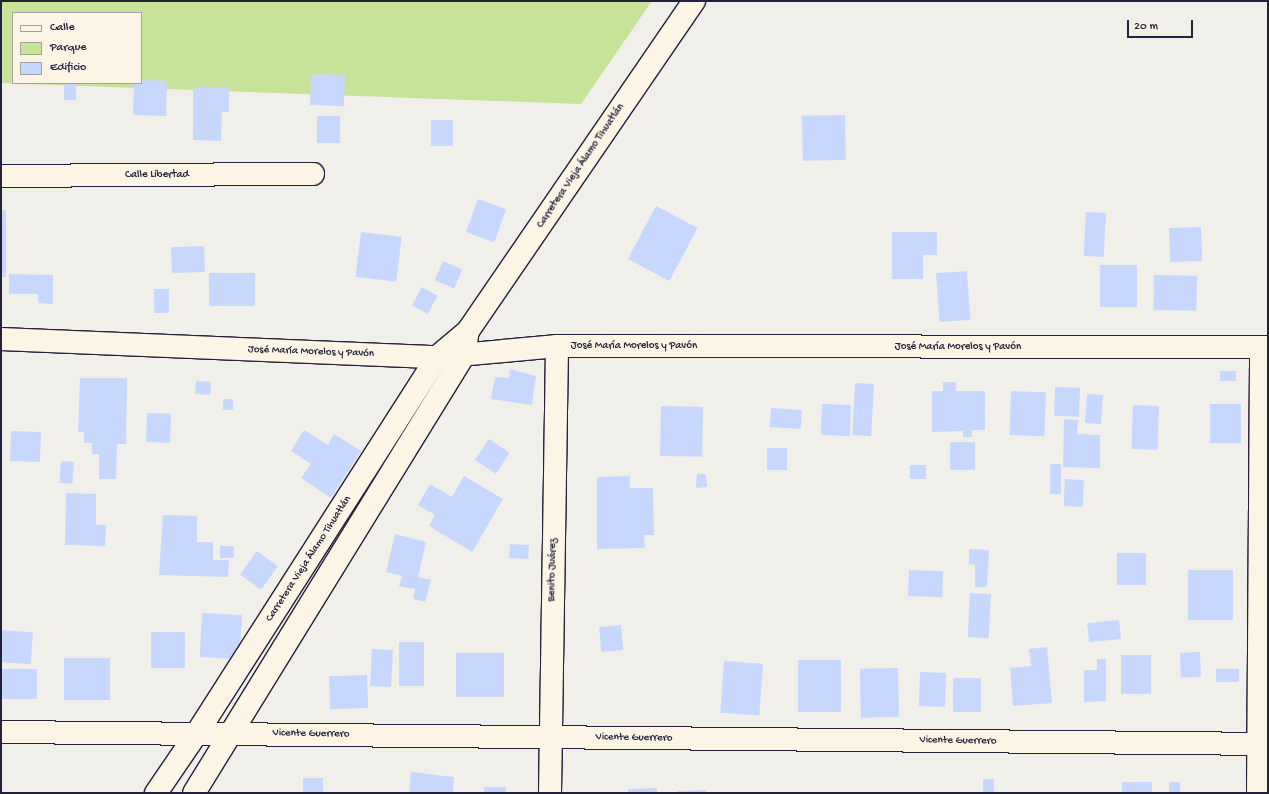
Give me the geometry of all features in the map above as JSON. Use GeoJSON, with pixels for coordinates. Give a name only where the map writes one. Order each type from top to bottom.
{"type":"FeatureCollection","features":[{"type":"Feature","properties":{"kind":"street","name":"Carretera Vieja Álamo Tihuatlán"},"geometry":{"type":"LineString","coordinates":[[156,793],[197,733],[437,357],[468,331],[694,1]]}},
{"type":"Feature","properties":{"kind":"street","name":"Calle Libertad"},"geometry":{"type":"LineString","coordinates":[[1,176],[313,174]]}},
{"type":"Feature","properties":{"kind":"street","name":"Carretera Vieja Álamo Tihuatlán"},"geometry":{"type":"LineString","coordinates":[[194,793],[464,355],[468,331]]}},
{"type":"Feature","properties":{"kind":"street","name":"José María Morelos y Pavón"},"geometry":{"type":"LineString","coordinates":[[1,339],[437,357],[557,346],[1264,347]]}},
{"type":"Feature","properties":{"kind":"street","name":"Benito Juárez"},"geometry":{"type":"LineString","coordinates":[[550,793],[557,346]]}},
{"type":"Feature","properties":{"kind":"street"},"geometry":{"type":"LineString","coordinates":[[1258,793],[1263,744],[1264,347]]}},
{"type":"Feature","properties":{"kind":"street","name":"Vicente Guerrero"},"geometry":{"type":"LineString","coordinates":[[1,732],[1263,744]]}},
{"type":"Feature","properties":{"kind":"green space"},"geometry":{"type":"Polygon","coordinates":[[[1,1],[652,1],[581,104],[29,84],[142,84],[142,12],[12,12],[12,83],[1,83],[1,1]]]}},
{"type":"Feature","properties":{"kind":"building"},"geometry":{"type":"Polygon","coordinates":[[[311,74],[345,75],[344,106],[310,105],[311,74]]]}},
{"type":"Feature","properties":{"kind":"building"},"geometry":{"type":"Polygon","coordinates":[[[142,80],[167,81],[166,116],[133,115],[134,84],[142,84],[142,80]]]}},
{"type":"Feature","properties":{"kind":"building"},"geometry":{"type":"Polygon","coordinates":[[[64,84],[76,84],[76,100],[64,100],[64,84]]]}},
{"type":"Feature","properties":{"kind":"building"},"geometry":{"type":"Polygon","coordinates":[[[193,87],[229,87],[229,112],[222,112],[221,141],[193,140],[193,87]]]}},
{"type":"Feature","properties":{"kind":"building"},"geometry":{"type":"Polygon","coordinates":[[[845,115],[846,160],[803,161],[802,116],[845,115]]]}},
{"type":"Feature","properties":{"kind":"building"},"geometry":{"type":"Polygon","coordinates":[[[317,116],[340,116],[340,143],[317,143],[317,116]]]}},
{"type":"Feature","properties":{"kind":"building"},"geometry":{"type":"Polygon","coordinates":[[[431,120],[453,120],[453,146],[431,146],[431,120]]]}},
{"type":"Feature","properties":{"kind":"building"},"geometry":{"type":"Polygon","coordinates":[[[478,199],[506,209],[494,242],[466,232],[478,199]]]}},
{"type":"Feature","properties":{"kind":"building"},"geometry":{"type":"Polygon","coordinates":[[[656,206],[697,228],[669,281],[628,259],[656,206]]]}},
{"type":"Feature","properties":{"kind":"building"},"geometry":{"type":"Polygon","coordinates":[[[1,210],[6,210],[6,277],[1,277],[1,210]]]}},
{"type":"Feature","properties":{"kind":"building"},"geometry":{"type":"Polygon","coordinates":[[[1086,212],[1106,213],[1104,257],[1084,256],[1086,212]]]}},
{"type":"Feature","properties":{"kind":"building"},"geometry":{"type":"Polygon","coordinates":[[[1201,227],[1202,261],[1170,262],[1169,228],[1201,227]]]}},
{"type":"Feature","properties":{"kind":"building"},"geometry":{"type":"Polygon","coordinates":[[[361,232],[402,237],[396,282],[356,277],[361,232]]]}},
{"type":"Feature","properties":{"kind":"building"},"geometry":{"type":"Polygon","coordinates":[[[892,232],[937,232],[937,255],[923,255],[923,279],[892,279],[892,232]]]}},
{"type":"Feature","properties":{"kind":"building"},"geometry":{"type":"Polygon","coordinates":[[[204,246],[205,272],[172,273],[171,247],[204,246]]]}},
{"type":"Feature","properties":{"kind":"building"},"geometry":{"type":"Polygon","coordinates":[[[443,261],[462,269],[454,289],[435,280],[443,261]]]}},
{"type":"Feature","properties":{"kind":"building"},"geometry":{"type":"Polygon","coordinates":[[[1100,265],[1137,265],[1137,307],[1100,307],[1100,265]]]}},
{"type":"Feature","properties":{"kind":"building"},"geometry":{"type":"Polygon","coordinates":[[[967,271],[970,320],[939,322],[936,273],[967,271]]]}},
{"type":"Feature","properties":{"kind":"building"},"geometry":{"type":"Polygon","coordinates":[[[209,273],[255,273],[255,306],[209,306],[209,273]]]}},
{"type":"Feature","properties":{"kind":"building"},"geometry":{"type":"Polygon","coordinates":[[[9,274],[53,275],[53,304],[38,303],[38,294],[9,294],[9,274]]]}},
{"type":"Feature","properties":{"kind":"building"},"geometry":{"type":"Polygon","coordinates":[[[1154,275],[1197,276],[1196,311],[1153,310],[1154,275]]]}},
{"type":"Feature","properties":{"kind":"building"},"geometry":{"type":"Polygon","coordinates":[[[422,287],[438,296],[428,314],[412,305],[422,287]]]}},
{"type":"Feature","properties":{"kind":"building"},"geometry":{"type":"Polygon","coordinates":[[[154,289],[169,289],[169,313],[154,313],[154,289]]]}},
{"type":"Feature","properties":{"kind":"building"},"geometry":{"type":"Polygon","coordinates":[[[510,369],[536,376],[532,405],[491,399],[495,377],[509,378],[510,369]]]}},
{"type":"Feature","properties":{"kind":"building"},"geometry":{"type":"Polygon","coordinates":[[[1220,371],[1236,371],[1236,381],[1220,381],[1220,371]]]}},
{"type":"Feature","properties":{"kind":"building"},"geometry":{"type":"Polygon","coordinates":[[[80,378],[127,378],[126,444],[117,444],[116,479],[99,479],[99,454],[92,454],[92,443],[84,443],[84,432],[78,432],[80,378]]]}},
{"type":"Feature","properties":{"kind":"building"},"geometry":{"type":"Polygon","coordinates":[[[196,381],[211,382],[210,395],[195,394],[196,381]]]}},
{"type":"Feature","properties":{"kind":"building"},"geometry":{"type":"Polygon","coordinates":[[[943,382],[956,382],[956,391],[985,391],[985,430],[972,430],[972,437],[963,437],[963,431],[932,432],[932,391],[943,391],[943,382]]]}},
{"type":"Feature","properties":{"kind":"building"},"geometry":{"type":"Polygon","coordinates":[[[855,383],[874,384],[871,436],[852,435],[855,383]]]}},
{"type":"Feature","properties":{"kind":"building"},"geometry":{"type":"Polygon","coordinates":[[[1055,387],[1080,388],[1079,417],[1054,416],[1055,387]]]}},
{"type":"Feature","properties":{"kind":"building"},"geometry":{"type":"Polygon","coordinates":[[[1011,391],[1046,392],[1044,436],[1009,435],[1011,391]]]}},
{"type":"Feature","properties":{"kind":"building"},"geometry":{"type":"Polygon","coordinates":[[[1087,394],[1103,395],[1101,424],[1085,423],[1087,394]]]}},
{"type":"Feature","properties":{"kind":"building"},"geometry":{"type":"Polygon","coordinates":[[[223,399],[233,399],[233,410],[223,410],[223,399]]]}},
{"type":"Feature","properties":{"kind":"building"},"geometry":{"type":"Polygon","coordinates":[[[822,404],[851,405],[850,436],[821,435],[822,404]]]}},
{"type":"Feature","properties":{"kind":"building"},"geometry":{"type":"Polygon","coordinates":[[[1210,404],[1241,404],[1241,443],[1210,443],[1210,404]]]}},
{"type":"Feature","properties":{"kind":"building"},"geometry":{"type":"Polygon","coordinates":[[[1133,405],[1159,406],[1157,450],[1131,449],[1133,405]]]}},
{"type":"Feature","properties":{"kind":"building"},"geometry":{"type":"Polygon","coordinates":[[[661,406],[703,407],[702,457],[660,456],[661,406]]]}},
{"type":"Feature","properties":{"kind":"building"},"geometry":{"type":"Polygon","coordinates":[[[771,408],[802,410],[801,429],[770,427],[771,408]]]}},
{"type":"Feature","properties":{"kind":"building"},"geometry":{"type":"Polygon","coordinates":[[[147,413],[171,414],[170,443],[146,442],[147,413]]]}},
{"type":"Feature","properties":{"kind":"building"},"geometry":{"type":"Polygon","coordinates":[[[1064,419],[1078,420],[1077,434],[1100,435],[1100,468],[1063,467],[1064,419]]]}},
{"type":"Feature","properties":{"kind":"building"},"geometry":{"type":"Polygon","coordinates":[[[304,430],[328,445],[334,434],[361,451],[331,498],[301,478],[311,464],[291,451],[304,430]]]}},
{"type":"Feature","properties":{"kind":"building"},"geometry":{"type":"Polygon","coordinates":[[[11,431],[41,432],[40,462],[10,461],[11,431]]]}},
{"type":"Feature","properties":{"kind":"building"},"geometry":{"type":"Polygon","coordinates":[[[489,439],[510,453],[496,474],[475,460],[489,439]]]}},
{"type":"Feature","properties":{"kind":"building"},"geometry":{"type":"Polygon","coordinates":[[[950,442],[975,442],[975,470],[950,470],[950,442]]]}},
{"type":"Feature","properties":{"kind":"building"},"geometry":{"type":"Polygon","coordinates":[[[767,448],[787,448],[787,470],[767,470],[767,448]]]}},
{"type":"Feature","properties":{"kind":"building"},"geometry":{"type":"Polygon","coordinates":[[[61,461],[74,462],[72,484],[59,483],[61,461]]]}},
{"type":"Feature","properties":{"kind":"building"},"geometry":{"type":"Polygon","coordinates":[[[1050,464],[1061,464],[1061,494],[1050,494],[1050,464]]]}},
{"type":"Feature","properties":{"kind":"building"},"geometry":{"type":"Polygon","coordinates":[[[910,465],[926,465],[926,479],[910,479],[910,465]]]}},
{"type":"Feature","properties":{"kind":"building"},"geometry":{"type":"Polygon","coordinates":[[[697,474],[706,474],[707,487],[696,488],[697,474]]]}},
{"type":"Feature","properties":{"kind":"building"},"geometry":{"type":"Polygon","coordinates":[[[464,476],[503,499],[472,552],[429,526],[435,515],[418,505],[430,484],[452,497],[464,476]]]}},
{"type":"Feature","properties":{"kind":"building"},"geometry":{"type":"Polygon","coordinates":[[[630,476],[630,488],[653,488],[654,535],[644,535],[645,548],[597,549],[597,477],[630,476]]]}},
{"type":"Feature","properties":{"kind":"building"},"geometry":{"type":"Polygon","coordinates":[[[1065,479],[1084,480],[1083,507],[1064,506],[1065,479]]]}},
{"type":"Feature","properties":{"kind":"building"},"geometry":{"type":"Polygon","coordinates":[[[66,493],[96,494],[96,525],[106,525],[105,546],[65,545],[66,493]]]}},
{"type":"Feature","properties":{"kind":"building"},"geometry":{"type":"Polygon","coordinates":[[[163,515],[197,516],[197,542],[213,542],[213,560],[229,560],[228,577],[159,575],[163,515]]]}},
{"type":"Feature","properties":{"kind":"building"},"geometry":{"type":"Polygon","coordinates":[[[395,534],[426,542],[418,577],[431,580],[425,602],[413,599],[415,589],[399,586],[402,576],[386,572],[395,534]]]}},
{"type":"Feature","properties":{"kind":"building"},"geometry":{"type":"Polygon","coordinates":[[[510,544],[529,545],[528,559],[509,558],[510,544]]]}},
{"type":"Feature","properties":{"kind":"building"},"geometry":{"type":"Polygon","coordinates":[[[220,546],[234,546],[234,558],[220,558],[220,546]]]}},
{"type":"Feature","properties":{"kind":"building"},"geometry":{"type":"Polygon","coordinates":[[[969,549],[989,550],[987,587],[975,587],[975,565],[969,564],[969,549]]]}},
{"type":"Feature","properties":{"kind":"building"},"geometry":{"type":"Polygon","coordinates":[[[257,551],[278,566],[261,590],[240,574],[257,551]]]}},
{"type":"Feature","properties":{"kind":"building"},"geometry":{"type":"Polygon","coordinates":[[[1117,553],[1146,553],[1146,585],[1117,585],[1117,553]]]}},
{"type":"Feature","properties":{"kind":"building"},"geometry":{"type":"Polygon","coordinates":[[[909,570],[943,571],[942,597],[908,596],[909,570]]]}},
{"type":"Feature","properties":{"kind":"building"},"geometry":{"type":"Polygon","coordinates":[[[1188,570],[1233,570],[1233,620],[1188,620],[1188,570]]]}},
{"type":"Feature","properties":{"kind":"building"},"geometry":{"type":"Polygon","coordinates":[[[970,593],[991,594],[989,638],[968,637],[970,593]]]}},
{"type":"Feature","properties":{"kind":"building"},"geometry":{"type":"Polygon","coordinates":[[[202,613],[242,615],[240,659],[200,657],[202,613]]]}},
{"type":"Feature","properties":{"kind":"building"},"geometry":{"type":"Polygon","coordinates":[[[1119,620],[1121,639],[1089,642],[1087,623],[1119,620]]]}},
{"type":"Feature","properties":{"kind":"building"},"geometry":{"type":"Polygon","coordinates":[[[621,625],[623,650],[601,652],[599,627],[621,625]]]}},
{"type":"Feature","properties":{"kind":"building"},"geometry":{"type":"Polygon","coordinates":[[[1,630],[33,632],[31,664],[1,662],[1,630]]]}},
{"type":"Feature","properties":{"kind":"building"},"geometry":{"type":"Polygon","coordinates":[[[151,632],[185,632],[185,668],[151,668],[151,632]]]}},
{"type":"Feature","properties":{"kind":"building"},"geometry":{"type":"Polygon","coordinates":[[[399,642],[424,642],[424,686],[399,686],[399,642]]]}},
{"type":"Feature","properties":{"kind":"building"},"geometry":{"type":"Polygon","coordinates":[[[1047,647],[1052,703],[1013,706],[1010,668],[1031,666],[1029,649],[1047,647]]]}},
{"type":"Feature","properties":{"kind":"building"},"geometry":{"type":"Polygon","coordinates":[[[372,649],[393,650],[391,687],[370,686],[372,649]]]}},
{"type":"Feature","properties":{"kind":"building"},"geometry":{"type":"Polygon","coordinates":[[[1200,652],[1201,677],[1181,678],[1180,653],[1200,652]]]}},
{"type":"Feature","properties":{"kind":"building"},"geometry":{"type":"Polygon","coordinates":[[[456,653],[504,653],[504,697],[456,697],[456,653]]]}},
{"type":"Feature","properties":{"kind":"building"},"geometry":{"type":"Polygon","coordinates":[[[1121,655],[1151,655],[1151,694],[1121,694],[1121,655]]]}},
{"type":"Feature","properties":{"kind":"building"},"geometry":{"type":"Polygon","coordinates":[[[64,658],[110,658],[110,700],[64,700],[64,658]]]}},
{"type":"Feature","properties":{"kind":"building"},"geometry":{"type":"Polygon","coordinates":[[[1097,659],[1106,659],[1106,701],[1084,702],[1084,670],[1097,670],[1097,659]]]}},
{"type":"Feature","properties":{"kind":"building"},"geometry":{"type":"Polygon","coordinates":[[[798,660],[841,660],[841,712],[798,712],[798,660]]]}},
{"type":"Feature","properties":{"kind":"building"},"geometry":{"type":"Polygon","coordinates":[[[724,661],[763,664],[759,716],[720,713],[724,661]]]}},
{"type":"Feature","properties":{"kind":"building"},"geometry":{"type":"Polygon","coordinates":[[[898,668],[899,717],[861,718],[860,669],[898,668]]]}},
{"type":"Feature","properties":{"kind":"building"},"geometry":{"type":"Polygon","coordinates":[[[1,669],[37,669],[37,699],[1,699],[1,669]]]}},
{"type":"Feature","properties":{"kind":"building"},"geometry":{"type":"Polygon","coordinates":[[[1216,669],[1239,669],[1239,682],[1216,682],[1216,669]]]}},
{"type":"Feature","properties":{"kind":"building"},"geometry":{"type":"Polygon","coordinates":[[[920,672],[946,673],[945,707],[919,706],[920,672]]]}},
{"type":"Feature","properties":{"kind":"building"},"geometry":{"type":"Polygon","coordinates":[[[367,675],[368,708],[330,709],[329,676],[367,675]]]}},
{"type":"Feature","properties":{"kind":"building"},"geometry":{"type":"Polygon","coordinates":[[[953,678],[981,678],[981,712],[953,712],[953,678]]]}},
{"type":"Feature","properties":{"kind":"building"},"geometry":{"type":"Polygon","coordinates":[[[411,772],[454,777],[453,793],[409,793],[411,772]]]}},
{"type":"Feature","properties":{"kind":"building"},"geometry":{"type":"Polygon","coordinates":[[[303,778],[323,778],[323,793],[303,793],[303,778]]]}},
{"type":"Feature","properties":{"kind":"building"},"geometry":{"type":"Polygon","coordinates":[[[983,779],[994,779],[994,793],[983,793],[983,779]]]}},
{"type":"Feature","properties":{"kind":"building"},"geometry":{"type":"Polygon","coordinates":[[[1122,782],[1152,782],[1152,793],[1122,793],[1122,782]]]}},
{"type":"Feature","properties":{"kind":"building"},"geometry":{"type":"Polygon","coordinates":[[[1169,782],[1180,782],[1180,793],[1169,793],[1169,782]]]}},
{"type":"Feature","properties":{"kind":"building"},"geometry":{"type":"Polygon","coordinates":[[[484,787],[506,787],[506,793],[484,793],[484,787]]]}},
{"type":"Feature","properties":{"kind":"building"},"geometry":{"type":"Polygon","coordinates":[[[657,788],[657,793],[628,793],[628,789],[657,788]]]}},
{"type":"Feature","properties":{"kind":"building"},"geometry":{"type":"Polygon","coordinates":[[[706,790],[706,793],[678,793],[678,791],[706,790]]]}}]}
